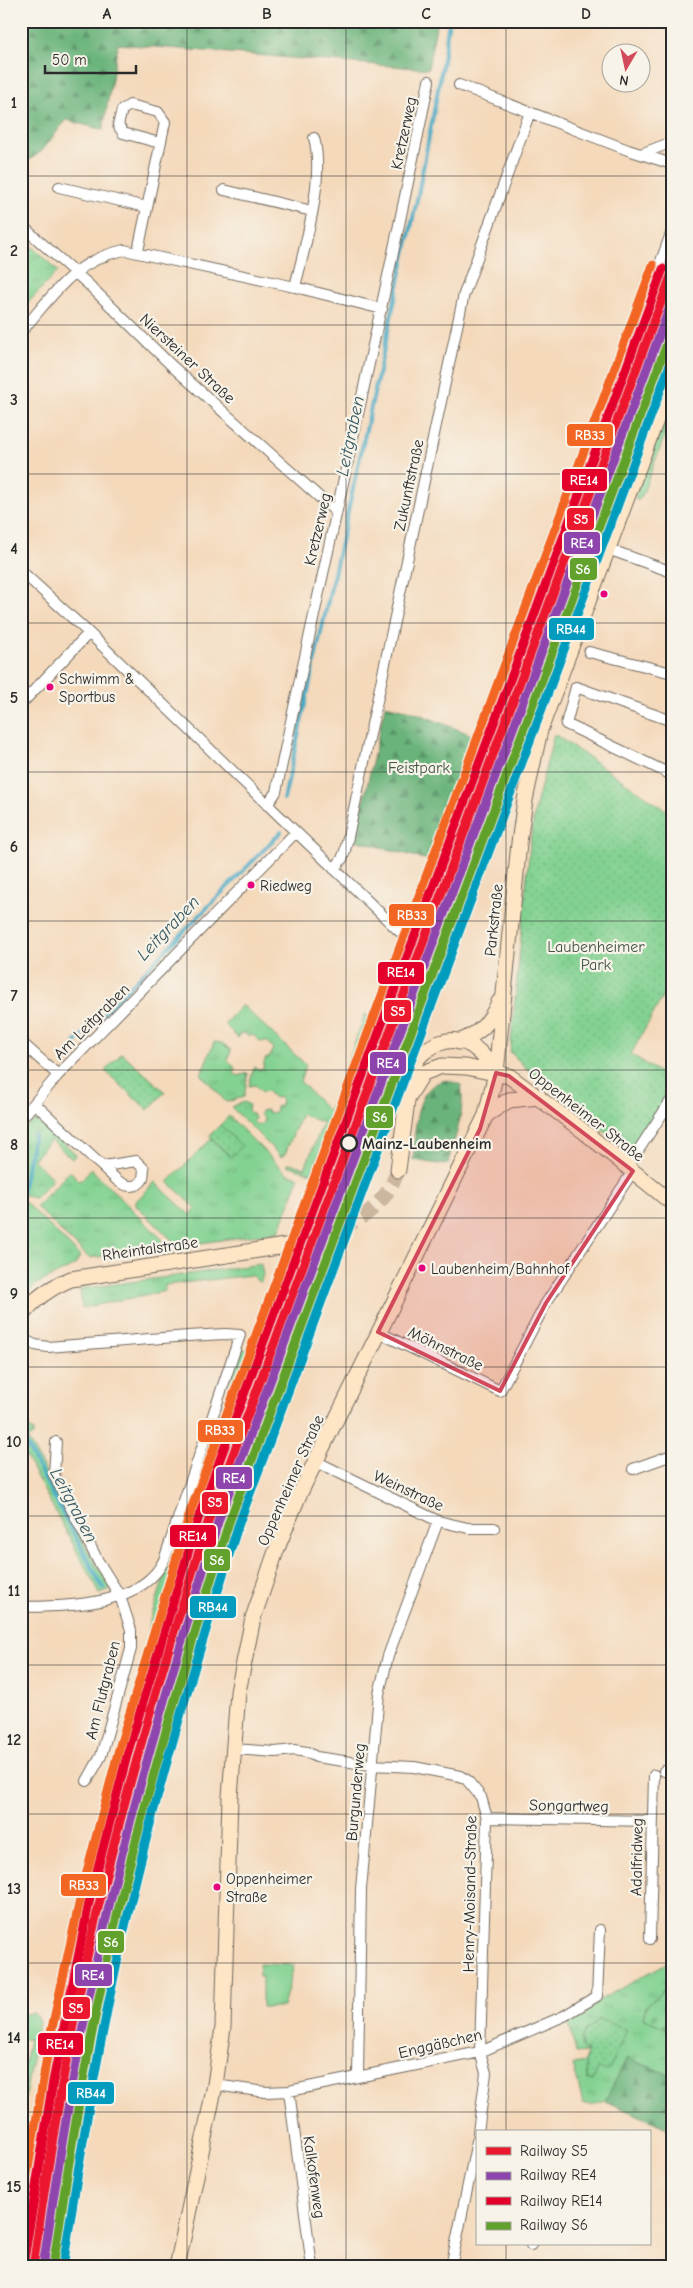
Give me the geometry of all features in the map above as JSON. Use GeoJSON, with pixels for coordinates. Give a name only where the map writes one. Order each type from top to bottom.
{"type":"FeatureCollection","features":[{"type":"Feature","properties":{"kind":"main road","name":"Parkstraße"},"geometry":{"type":"LineString","coordinates":[[496,1073],[519,843],[540,730],[662,404],[672,368]]}},
{"type":"Feature","properties":{"kind":"main road","name":"Parkstraße"},"geometry":{"type":"LineString","coordinates":[[662,404],[672,388]]}},
{"type":"Feature","properties":{"kind":"main road"},"geometry":{"type":"LineString","coordinates":[[398,1170],[411,1070],[418,1055],[432,1046],[459,1042],[477,1034],[493,1017],[505,984]]}},
{"type":"Feature","properties":{"kind":"main road"},"geometry":{"type":"LineString","coordinates":[[459,1042],[475,1048],[496,1073]]}},
{"type":"Feature","properties":{"kind":"main road"},"geometry":{"type":"LineString","coordinates":[[408,1097],[418,1078],[435,1067],[460,1067],[496,1073]]}},
{"type":"Feature","properties":{"kind":"main road","name":"Oppenheimer Straße"},"geometry":{"type":"LineString","coordinates":[[177,2267],[215,2085],[223,2027],[232,1749],[238,1692],[252,1618],[276,1551],[315,1461],[486,1115],[496,1073],[517,1080],[672,1203]]}},
{"type":"Feature","properties":{"kind":"main road"},"geometry":{"type":"LineString","coordinates":[[486,1115],[509,1100],[539,1097]]}},
{"type":"Feature","properties":{"kind":"main road","name":"Rheintalstraße"},"geometry":{"type":"LineString","coordinates":[[21,1316],[32,1303],[50,1289],[71,1279],[298,1244]]}},
{"type":"Feature","properties":{"kind":"street","name":"Kretzerweg"},"geometry":{"type":"LineString","coordinates":[[267,805],[276,792],[382,309],[429,81]]}},
{"type":"Feature","properties":{"kind":"street"},"geometry":{"type":"LineString","coordinates":[[459,85],[640,154],[672,164]]}},
{"type":"Feature","properties":{"kind":"street"},"geometry":{"type":"LineString","coordinates":[[138,251],[165,122],[158,112],[130,105],[122,110],[118,125],[123,133],[160,143]]}},
{"type":"Feature","properties":{"kind":"street","name":"Zukunftstraße"},"geometry":{"type":"LineString","coordinates":[[334,869],[342,859],[345,851],[464,294],[530,112]]}},
{"type":"Feature","properties":{"kind":"street"},"geometry":{"type":"LineString","coordinates":[[295,286],[312,211],[317,165],[314,138]]}},
{"type":"Feature","properties":{"kind":"street"},"geometry":{"type":"LineString","coordinates":[[640,154],[672,142]]}},
{"type":"Feature","properties":{"kind":"street"},"geometry":{"type":"LineString","coordinates":[[59,187],[147,207]]}},
{"type":"Feature","properties":{"kind":"street"},"geometry":{"type":"LineString","coordinates":[[224,190],[312,211]]}},
{"type":"Feature","properties":{"kind":"street","name":"Niersteiner Straße"},"geometry":{"type":"LineString","coordinates":[[21,225],[74,272],[173,367],[336,512]]}},
{"type":"Feature","properties":{"kind":"street"},"geometry":{"type":"LineString","coordinates":[[21,571],[89,633],[399,931],[409,937],[430,888],[494,717],[672,231]]}},
{"type":"Feature","properties":{"kind":"street"},"geometry":{"type":"LineString","coordinates":[[21,332],[74,272],[104,254],[124,250],[138,251],[295,286],[382,309]]}},
{"type":"Feature","properties":{"kind":"street"},"geometry":{"type":"LineString","coordinates":[[608,549],[672,572]]}},
{"type":"Feature","properties":{"kind":"street"},"geometry":{"type":"LineString","coordinates":[[21,704],[89,633]]}},
{"type":"Feature","properties":{"kind":"street"},"geometry":{"type":"LineString","coordinates":[[589,652],[672,673]]}},
{"type":"Feature","properties":{"kind":"street"},"geometry":{"type":"LineString","coordinates":[[672,721],[576,687],[566,724],[672,775]]}},
{"type":"Feature","properties":{"kind":"street","name":"Am Leitgraben"},"geometry":{"type":"LineString","coordinates":[[21,1119],[58,1075],[296,832]]}},
{"type":"Feature","properties":{"kind":"street"},"geometry":{"type":"LineString","coordinates":[[21,1042],[58,1075]]}},
{"type":"Feature","properties":{"kind":"street"},"geometry":{"type":"LineString","coordinates":[[631,1169],[672,1099]]}},
{"type":"Feature","properties":{"kind":"street"},"geometry":{"type":"LineString","coordinates":[[35,1104],[84,1151],[104,1166]]}},
{"type":"Feature","properties":{"kind":"street","name":"Möhnstraße"},"geometry":{"type":"LineString","coordinates":[[378,1332],[500,1391],[546,1303],[631,1169]]}},
{"type":"Feature","properties":{"kind":"street"},"geometry":{"type":"LineString","coordinates":[[21,1338],[48,1347],[206,1335],[240,1336],[164,1560],[155,1575],[120,1596],[104,1601],[70,1605],[21,1607]]}},
{"type":"Feature","properties":{"kind":"street","name":"Am Flutgraben"},"geometry":{"type":"LineString","coordinates":[[56,1442],[54,1475],[98,1561],[120,1596],[131,1630],[131,1649],[101,1756],[87,1781]]}},
{"type":"Feature","properties":{"kind":"street"},"geometry":{"type":"LineString","coordinates":[[633,1469],[672,1455]]}},
{"type":"Feature","properties":{"kind":"street","name":"Weinstraße"},"geometry":{"type":"LineString","coordinates":[[315,1461],[438,1521],[468,1528],[494,1528]]}},
{"type":"Feature","properties":{"kind":"street","name":"Burgunderweg"},"geometry":{"type":"LineString","coordinates":[[358,2076],[361,1889],[379,1694],[388,1656],[438,1521]]}},
{"type":"Feature","properties":{"kind":"street","name":"Henry-Moisand-Straße"},"geometry":{"type":"LineString","coordinates":[[232,1749],[275,1752],[294,1750],[307,1752],[316,1757],[372,1765],[414,1767],[460,1776],[468,1780],[481,1797],[487,1818],[480,2052],[486,2073],[478,2130]]}},
{"type":"Feature","properties":{"kind":"street","name":"Adalfridweg"},"geometry":{"type":"LineString","coordinates":[[650,1939],[651,1821],[654,1775]]}},
{"type":"Feature","properties":{"kind":"street","name":"Songartweg"},"geometry":{"type":"LineString","coordinates":[[487,1818],[651,1821]]}},
{"type":"Feature","properties":{"kind":"street","name":"Enggäßchen"},"geometry":{"type":"LineString","coordinates":[[215,2085],[266,2092],[289,2091],[480,2052],[564,2016],[597,1996],[600,1930]]}},
{"type":"Feature","properties":{"kind":"street","name":"Kalkofenweg"},"geometry":{"type":"LineString","coordinates":[[289,2091],[312,2267]]}},
{"type":"Feature","properties":{"kind":"street"},"geometry":{"type":"LineString","coordinates":[[451,2267],[476,2146]]}},
{"type":"Feature","properties":{"kind":"street"},"geometry":{"type":"LineString","coordinates":[[466,2201],[476,2205]]}},
{"type":"Feature","properties":{"kind":"highlighted area"},"geometry":{"type":"Polygon","coordinates":[[[496,1073],[509,1076],[633,1171],[546,1303],[500,1391],[378,1332],[480,1129],[496,1073]]]}},
{"type":"Feature","properties":{"kind":"green space"},"geometry":{"type":"Polygon","coordinates":[[[29,21],[437,21],[428,69],[118,44],[103,130],[66,120],[42,151],[21,166],[21,23],[29,21]]]}},
{"type":"Feature","properties":{"kind":"green space"},"geometry":{"type":"Polygon","coordinates":[[[21,237],[58,271],[21,310],[21,237]]]}},
{"type":"Feature","properties":{"kind":"green space"},"geometry":{"type":"Polygon","coordinates":[[[672,315],[672,358],[607,533],[595,528],[600,509],[672,315]]]}},
{"type":"Feature","properties":{"kind":"green space"},"geometry":{"type":"Polygon","coordinates":[[[672,396],[672,417],[641,498],[637,501],[635,497],[672,396]]]}},
{"type":"Feature","properties":{"kind":"green space"},"geometry":{"type":"Polygon","coordinates":[[[591,562],[595,563],[536,722],[518,791],[515,787],[531,719],[591,562]]]}},
{"type":"Feature","properties":{"kind":"green space","name":"Feistpark"},"geometry":{"type":"Polygon","coordinates":[[[385,705],[411,711],[480,738],[435,862],[355,840],[385,705]]]}},
{"type":"Feature","properties":{"kind":"green space","name":"Laubenheimer Park"},"geometry":{"type":"Polygon","coordinates":[[[554,734],[672,814],[672,980],[631,1054],[672,1081],[672,1092],[633,1154],[537,1079],[510,1052],[530,843],[535,810],[554,734]]]}},
{"type":"Feature","properties":{"kind":"green space"},"geometry":{"type":"Polygon","coordinates":[[[242,1005],[306,1065],[300,1081],[327,1110],[332,1105],[365,1014],[382,1025],[376,1042],[368,1040],[340,1099],[312,1173],[287,1165],[290,1163],[305,1168],[323,1123],[301,1114],[285,1154],[281,1157],[231,1107],[244,1102],[249,1105],[248,1110],[255,1117],[253,1122],[257,1125],[262,1124],[264,1119],[260,1115],[261,1111],[275,1112],[276,1107],[281,1105],[282,1101],[279,1097],[274,1098],[267,1091],[262,1092],[255,1085],[249,1086],[254,1067],[258,1070],[263,1069],[265,1059],[270,1057],[273,1048],[266,1041],[260,1042],[253,1035],[239,1034],[238,1038],[224,1024],[242,1005]]]}},
{"type":"Feature","properties":{"kind":"green space"},"geometry":{"type":"Polygon","coordinates":[[[214,1042],[222,1043],[231,1050],[228,1060],[235,1068],[234,1073],[238,1076],[248,1073],[244,1097],[226,1102],[201,1074],[214,1042]]]}},
{"type":"Feature","properties":{"kind":"green space"},"geometry":{"type":"Polygon","coordinates":[[[122,1053],[165,1092],[148,1110],[105,1071],[122,1053]]]}},
{"type":"Feature","properties":{"kind":"green space"},"geometry":{"type":"Polygon","coordinates":[[[366,1058],[370,1059],[352,1106],[347,1104],[344,1128],[336,1149],[333,1148],[329,1158],[324,1156],[345,1100],[366,1058]]]}},
{"type":"Feature","properties":{"kind":"green space"},"geometry":{"type":"Polygon","coordinates":[[[447,1080],[461,1085],[462,1095],[459,1125],[448,1163],[444,1165],[413,1160],[416,1124],[422,1100],[427,1091],[436,1084],[447,1080]]]}},
{"type":"Feature","properties":{"kind":"green space"},"geometry":{"type":"Polygon","coordinates":[[[229,1116],[286,1173],[299,1177],[279,1232],[178,1246],[136,1205],[136,1201],[155,1182],[190,1215],[196,1208],[168,1182],[211,1139],[231,1157],[241,1146],[220,1125],[229,1116]]]}},
{"type":"Feature","properties":{"kind":"green space"},"geometry":{"type":"Polygon","coordinates":[[[34,1121],[39,1121],[75,1153],[72,1159],[51,1140],[33,1159],[53,1179],[35,1198],[21,1195],[21,1159],[23,1150],[21,1149],[21,1130],[34,1121]]]}},
{"type":"Feature","properties":{"kind":"green space"},"geometry":{"type":"Polygon","coordinates":[[[220,1125],[242,1146],[231,1157],[209,1136],[220,1125]]]}},
{"type":"Feature","properties":{"kind":"green space"},"geometry":{"type":"Polygon","coordinates":[[[91,1169],[162,1239],[163,1248],[89,1258],[36,1207],[70,1171],[80,1181],[91,1169]]]}},
{"type":"Feature","properties":{"kind":"green space"},"geometry":{"type":"Polygon","coordinates":[[[21,1201],[25,1202],[80,1256],[75,1265],[37,1284],[21,1298],[21,1201]]]}},
{"type":"Feature","properties":{"kind":"green space"},"geometry":{"type":"Polygon","coordinates":[[[261,1264],[263,1275],[260,1283],[251,1275],[165,1285],[165,1291],[82,1308],[80,1289],[261,1264]]]}},
{"type":"Feature","properties":{"kind":"green space"},"geometry":{"type":"Polygon","coordinates":[[[242,1348],[260,1355],[194,1538],[158,1653],[151,1653],[148,1626],[242,1348]]]}},
{"type":"Feature","properties":{"kind":"green space"},"geometry":{"type":"Polygon","coordinates":[[[21,1411],[31,1431],[33,1431],[33,1436],[27,1438],[95,1563],[110,1586],[108,1591],[100,1594],[21,1448],[21,1411]]]}},
{"type":"Feature","properties":{"kind":"green space"},"geometry":{"type":"Polygon","coordinates":[[[672,1960],[672,1983],[646,2006],[643,2018],[672,2031],[672,2076],[627,2058],[605,2101],[591,2105],[583,2103],[573,2064],[585,2062],[588,2080],[599,2020],[590,2028],[587,2052],[576,2053],[569,2024],[587,2013],[598,2001],[672,1960]]]}},
{"type":"Feature","properties":{"kind":"green space"},"geometry":{"type":"Polygon","coordinates":[[[259,1964],[294,1965],[283,2007],[262,2007],[262,1976],[259,1976],[259,1964]]]}},
{"type":"Feature","properties":{"kind":"green space"},"geometry":{"type":"Polygon","coordinates":[[[672,1983],[672,2031],[643,2018],[646,2006],[672,1983]]]}},
{"type":"Feature","properties":{"kind":"green space"},"geometry":{"type":"Polygon","coordinates":[[[34,2013],[39,2021],[21,2119],[21,2081],[29,2039],[21,2039],[21,2014],[34,2013]]]}},
{"type":"Feature","properties":{"kind":"green space"},"geometry":{"type":"Polygon","coordinates":[[[599,2019],[627,2030],[608,2071],[598,2069],[593,2080],[588,2080],[585,2062],[587,2051],[582,2048],[581,2040],[586,2030],[599,2019]]]}},
{"type":"Feature","properties":{"kind":"green space"},"geometry":{"type":"Polygon","coordinates":[[[627,2058],[672,2076],[672,2130],[605,2101],[627,2058]]]}},
{"type":"Feature","properties":{"kind":"waterway","name":"Leitgraben"},"geometry":{"type":"LineString","coordinates":[[284,799],[417,200],[449,21]]}},
{"type":"Feature","properties":{"kind":"waterway","name":"Leitgraben"},"geometry":{"type":"LineString","coordinates":[[75,1043],[281,832]]}},
{"type":"Feature","properties":{"kind":"waterway","name":"Leitgraben"},"geometry":{"type":"LineString","coordinates":[[21,1196],[34,1135]]}},
{"type":"Feature","properties":{"kind":"waterway","name":"Leitgraben"},"geometry":{"type":"LineString","coordinates":[[21,1435],[103,1588]]}},
{"type":"Feature","properties":{"kind":"waterway"},"geometry":{"type":"LineString","coordinates":[[23,2267],[40,2135],[76,1944],[132,1719],[142,1666]]}},
{"type":"Feature","properties":{"kind":"tunnel"},"geometry":{"type":"LineString","coordinates":[[298,1244],[345,1227],[371,1210],[391,1186],[398,1170]]}},
{"type":"Feature","properties":{"kind":"rail line","name":"RE14"},"geometry":{"type":"LineString","coordinates":[[23,2266],[53,2081],[90,1898],[128,1752],[200,1513],[663,269]]}},
{"type":"Feature","properties":{"kind":"rail line","name":"S5"},"geometry":{"type":"LineString","coordinates":[[33,2267],[62,2083],[100,1900],[152,1707],[210,1516],[672,273]]}},
{"type":"Feature","properties":{"kind":"rail line","name":"RE4"},"geometry":{"type":"LineString","coordinates":[[43,2267],[72,2083],[110,1902],[148,1758],[219,1519],[672,301]]}},
{"type":"Feature","properties":{"kind":"rail line","name":"S6"},"geometry":{"type":"LineString","coordinates":[[53,2267],[82,2084],[120,1903],[144,1807],[171,1712],[229,1522],[672,330]]}},
{"type":"Feature","properties":{"kind":"transit line","name":"RB33"},"geometry":{"type":"LineString","coordinates":[[21,2210],[51,2033],[81,1895],[119,1749],[191,1510],[653,265]]}},
{"type":"Feature","properties":{"kind":"transit line","name":"RB44"},"geometry":{"type":"LineString","coordinates":[[63,2267],[92,2087],[129,1909],[166,1764],[238,1526],[672,359]]}},
{"type":"Feature","properties":{"kind":"place","name":"Schwimm & Sportbus"},"geometry":{"type":"Point","coordinates":[50,687]}},
{"type":"Feature","properties":{"kind":"place","name":"Riedweg"},"geometry":{"type":"Point","coordinates":[251,885]}},
{"type":"Feature","properties":{"kind":"place","name":"Mainz-Laubenheim"},"geometry":{"type":"Point","coordinates":[349,1143]}},
{"type":"Feature","properties":{"kind":"place","name":"Laubenheim/Bahnhof"},"geometry":{"type":"Point","coordinates":[422,1268]}},
{"type":"Feature","properties":{"kind":"place","name":"Oppenheimer Straße"},"geometry":{"type":"Point","coordinates":[217,1887]}}]}
